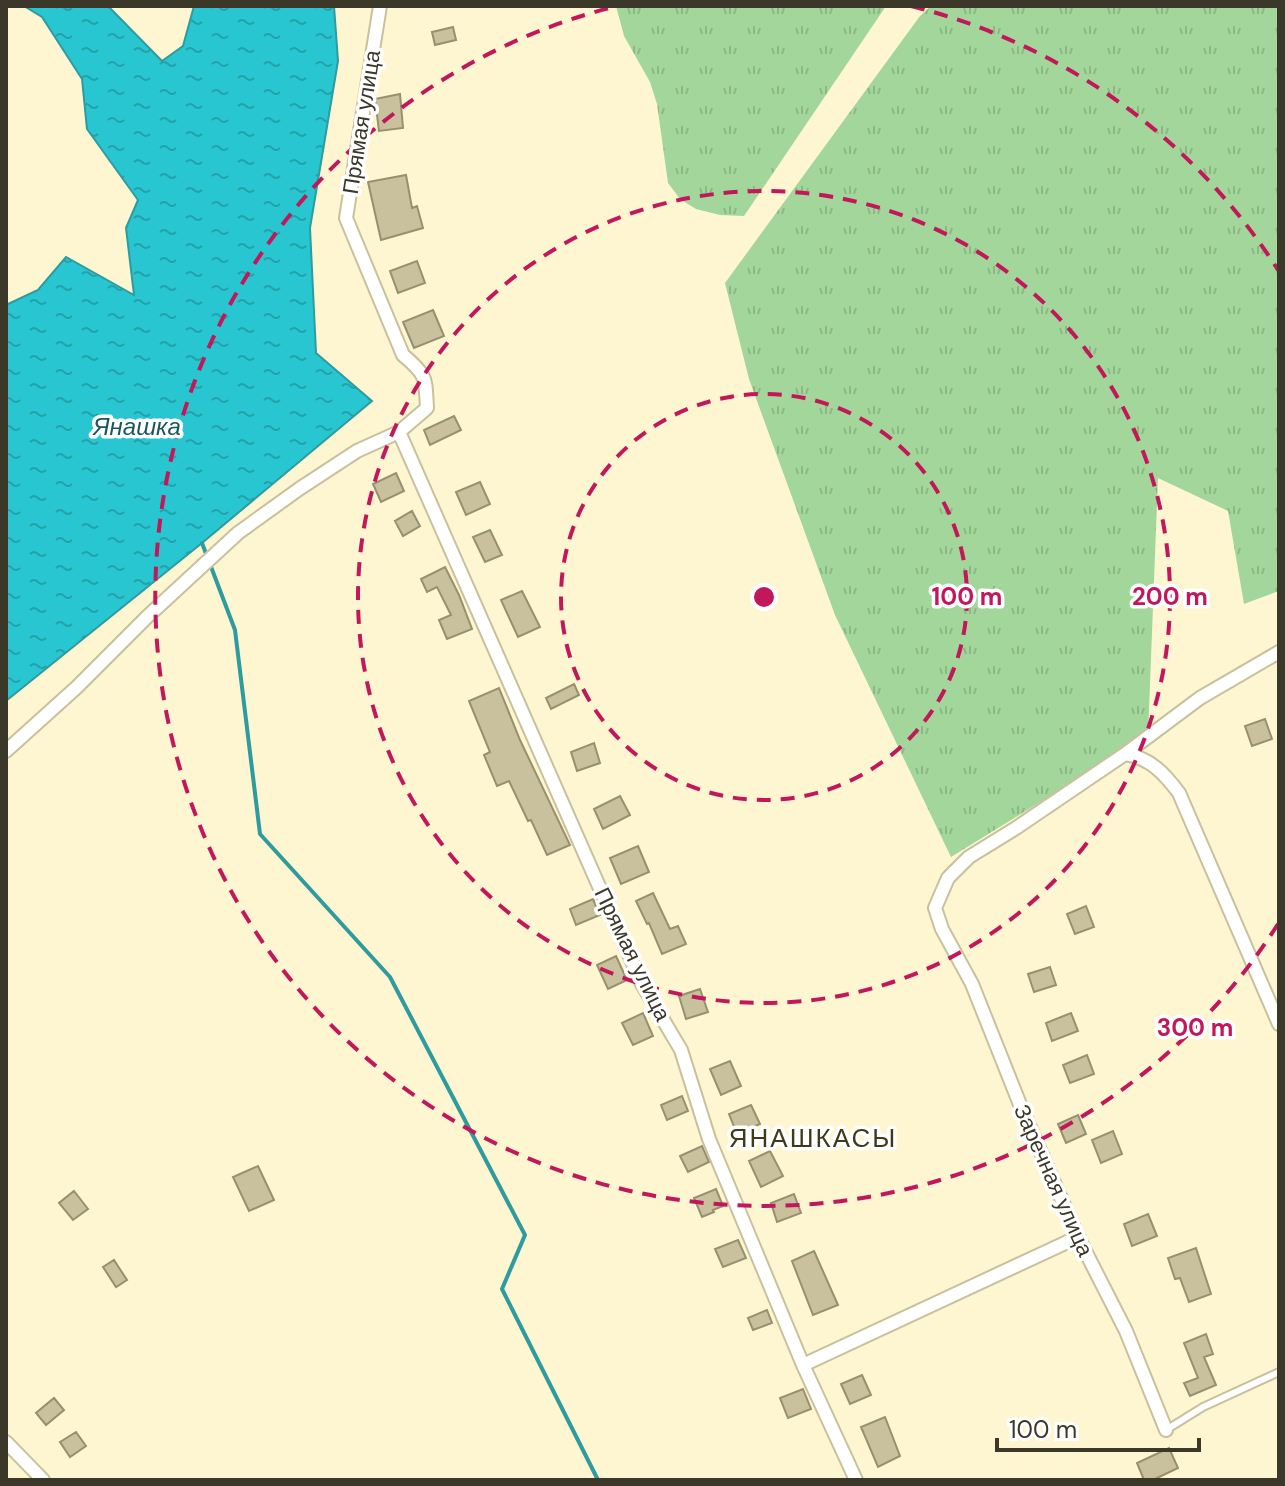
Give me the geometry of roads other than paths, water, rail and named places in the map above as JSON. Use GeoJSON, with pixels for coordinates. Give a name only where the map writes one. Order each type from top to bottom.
{"type":"FeatureCollection","features":[{"type":"Feature","properties":{"kind":"street","name":"Прямая улица"},"geometry":{"type":"LineString","coordinates":[[380,6],[346,218],[403,355],[421,370],[426,379],[427,408],[399,432],[642,984],[681,1050],[709,1139],[803,1365],[856,1480]]}},
{"type":"Feature","properties":{"kind":"street"},"geometry":{"type":"LineString","coordinates":[[6,751],[238,533],[357,451],[399,432]]}},
{"type":"Feature","properties":{"kind":"street"},"geometry":{"type":"LineString","coordinates":[[1125,754],[1200,698],[1279,652]]}},
{"type":"Feature","properties":{"kind":"street"},"geometry":{"type":"LineString","coordinates":[[1125,754],[1149,762],[1179,793],[1279,1024]]}},
{"type":"Feature","properties":{"kind":"street","name":"Заречная улица"},"geometry":{"type":"LineString","coordinates":[[1125,754],[969,857],[948,878],[935,908],[942,929],[972,984],[1078,1237],[1126,1331],[1166,1430]]}},
{"type":"Feature","properties":{"kind":"street"},"geometry":{"type":"LineString","coordinates":[[803,1365],[1078,1237]]}},
{"type":"Feature","properties":{"kind":"street"},"geometry":{"type":"LineString","coordinates":[[6,1442],[43,1480]]}},
{"type":"Feature","properties":{"kind":"lane"},"geometry":{"type":"LineString","coordinates":[[1166,1430],[1203,1407],[1279,1372]]}},
{"type":"Feature","properties":{"kind":"water","name":"Янашка"},"geometry":{"type":"Polygon","coordinates":[[[24,6],[108,6],[162,61],[183,46],[194,6],[334,6],[338,61],[310,228],[316,353],[372,401],[6,701],[6,305],[38,290],[66,257],[134,295],[126,228],[138,200],[87,129],[82,79],[42,17],[24,6]]]}},
{"type":"Feature","properties":{"kind":"waterway"},"geometry":{"type":"LineString","coordinates":[[202,543],[235,630],[260,834],[390,977],[525,1235],[502,1289],[598,1480]]}},
{"type":"Feature","properties":{"kind":"district","name":"ЯНАШКАСЫ"},"geometry":{"type":"Point","coordinates":[813,1138]}}]}
